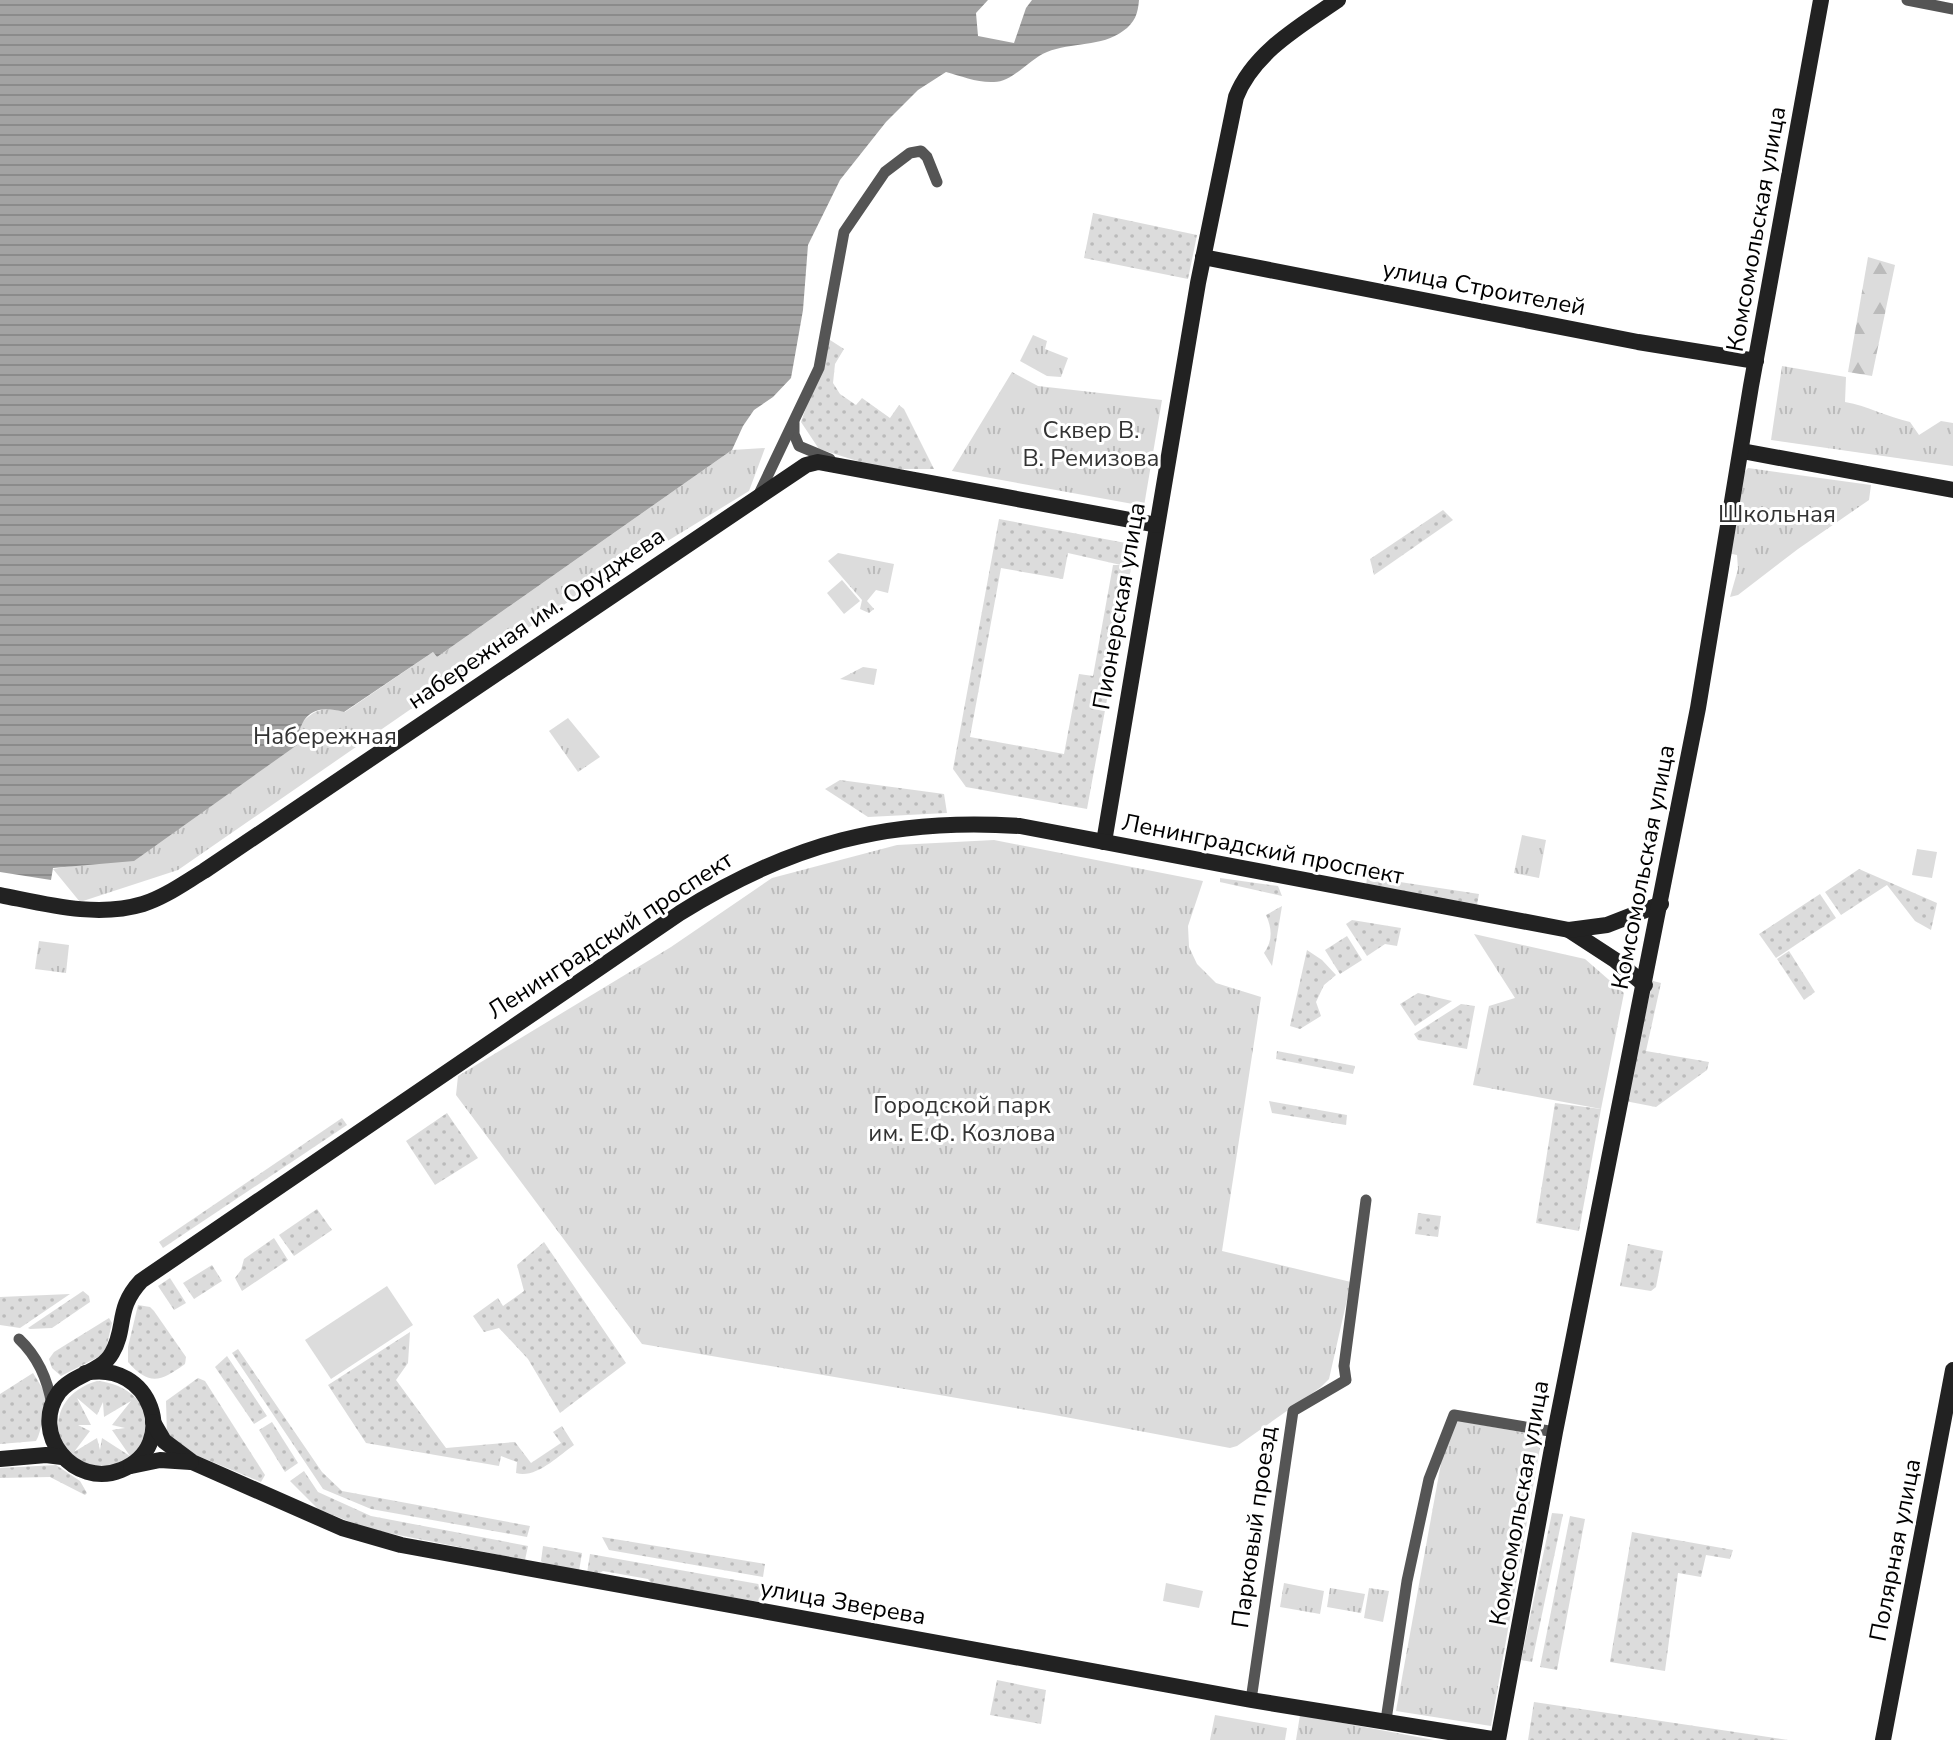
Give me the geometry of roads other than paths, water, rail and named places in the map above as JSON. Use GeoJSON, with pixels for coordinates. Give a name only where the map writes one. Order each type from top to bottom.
{"type":"FeatureCollection","features":[{"type":"Feature","properties":{"kind":"street","name":"Пионерская улица"},"geometry":{"type":"LineString","coordinates":[[1104,842],[1203,257],[1236,97],[1242,81],[1263,56],[1338,0]]}},
{"type":"Feature","properties":{"kind":"street","name":"Комсомольская улица"},"geometry":{"type":"LineString","coordinates":[[1498,1740],[1555,1432],[1698,708],[1821,0]]}},
{"type":"Feature","properties":{"kind":"street"},"geometry":{"type":"LineString","coordinates":[[1907,0],[1953,9]]}},
{"type":"Feature","properties":{"kind":"street"},"geometry":{"type":"LineString","coordinates":[[757,497],[819,368],[844,232],[885,172],[910,153],[921,151],[927,157],[937,182]]}},
{"type":"Feature","properties":{"kind":"street","name":"улица Строителей"},"geometry":{"type":"LineString","coordinates":[[1203,257],[1663,347],[1756,361]]}},
{"type":"Feature","properties":{"kind":"street"},"geometry":{"type":"LineString","coordinates":[[794,423],[799,446],[823,455],[839,467]]}},
{"type":"Feature","properties":{"kind":"street"},"geometry":{"type":"LineString","coordinates":[[784,478],[782,460],[786,440]]}},
{"type":"Feature","properties":{"kind":"street"},"geometry":{"type":"LineString","coordinates":[[1742,451],[1953,490]]}},
{"type":"Feature","properties":{"kind":"street","name":"набережная им. Оруджева"},"geometry":{"type":"LineString","coordinates":[[0,895],[95,910],[143,904],[168,893],[784,478],[812,463],[1157,525]]}},
{"type":"Feature","properties":{"kind":"street","name":"Ленинградский проспект"},"geometry":{"type":"LineString","coordinates":[[116,1343],[128,1297],[151,1273],[646,935],[733,881],[795,853],[874,832],[906,827],[978,823],[1020,826],[1569,930]]}},
{"type":"Feature","properties":{"kind":"street"},"geometry":{"type":"LineString","coordinates":[[1569,930],[1607,925],[1661,904]]}},
{"type":"Feature","properties":{"kind":"street"},"geometry":{"type":"LineString","coordinates":[[1569,930],[1615,960],[1645,985]]}},
{"type":"Feature","properties":{"kind":"street","name":"Парковый проезд"},"geometry":{"type":"LineString","coordinates":[[1251,1700],[1293,1411],[1346,1380],[1344,1366],[1366,1200]]}},
{"type":"Feature","properties":{"kind":"street"},"geometry":{"type":"LineString","coordinates":[[19,1339],[39,1364],[57,1379],[69,1382]]}},
{"type":"Feature","properties":{"kind":"street"},"geometry":{"type":"LineString","coordinates":[[52,1407],[69,1382],[107,1360],[116,1343]]}},
{"type":"Feature","properties":{"kind":"street"},"geometry":{"type":"LineString","coordinates":[[39,1364],[49,1387],[52,1439],[62,1457],[71,1465],[93,1474],[105,1474],[128,1467],[147,1448],[153,1422],[146,1396],[129,1379],[119,1362],[116,1343]]}},
{"type":"Feature","properties":{"kind":"street","name":"Полярная улица"},"geometry":{"type":"LineString","coordinates":[[1883,1740],[1948,1425],[1953,1370]]}},
{"type":"Feature","properties":{"kind":"street"},"geometry":{"type":"LineString","coordinates":[[85,1373],[106,1371],[129,1379]]}},
{"type":"Feature","properties":{"kind":"street"},"geometry":{"type":"LineString","coordinates":[[1386,1720],[1407,1581],[1429,1479],[1454,1415],[1555,1432]]}},
{"type":"Feature","properties":{"kind":"street","name":"улица Зверева"},"geometry":{"type":"LineString","coordinates":[[153,1422],[164,1441],[192,1462],[342,1528],[401,1545],[1251,1700],[1498,1740]]}},
{"type":"Feature","properties":{"kind":"street"},"geometry":{"type":"LineString","coordinates":[[19,1457],[40,1443],[50,1429]]}},
{"type":"Feature","properties":{"kind":"street"},"geometry":{"type":"LineString","coordinates":[[0,1459],[46,1455],[62,1457]]}},
{"type":"Feature","properties":{"kind":"street","name":"улица Зверева"},"geometry":{"type":"LineString","coordinates":[[128,1467],[160,1460],[192,1462]]}},
{"type":"Feature","properties":{"kind":"park label","name":"Сквер В. В. Ремизова"},"geometry":{"type":"Point","coordinates":[1091,444]}},
{"type":"Feature","properties":{"kind":"park label","name":"Школьная"},"geometry":{"type":"Point","coordinates":[1777,514]}},
{"type":"Feature","properties":{"kind":"park label","name":"Набережная"},"geometry":{"type":"Point","coordinates":[325,736]}},
{"type":"Feature","properties":{"kind":"park label","name":"Городской парк им. Е.Ф. Козлова"},"geometry":{"type":"Point","coordinates":[962,1119]}}]}
